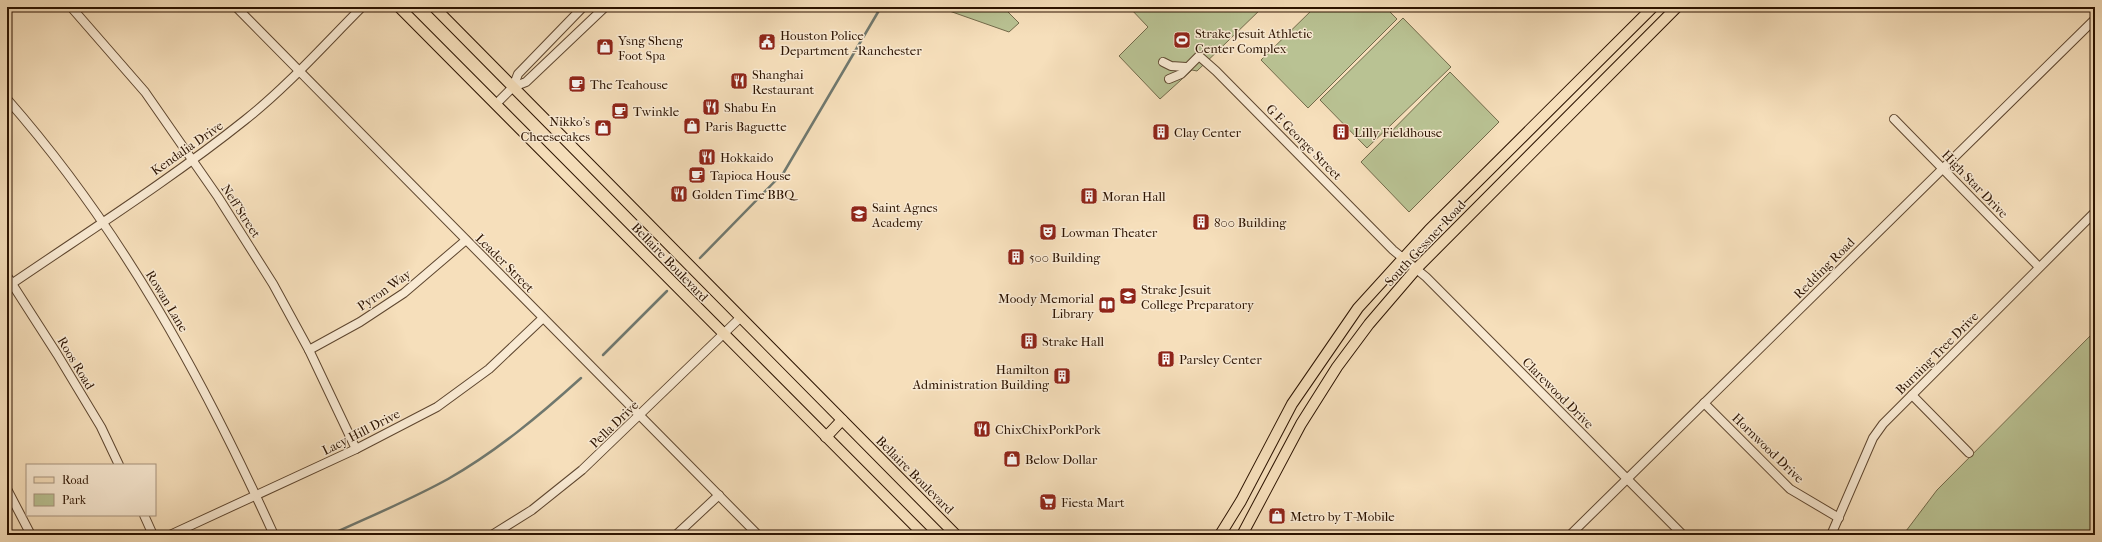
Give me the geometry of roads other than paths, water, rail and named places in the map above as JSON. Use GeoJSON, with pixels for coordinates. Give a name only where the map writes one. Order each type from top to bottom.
{"type":"FeatureCollection","features":[{"type":"Feature","properties":{"kind":"main road","name":"Bellaire Boulevard"},"geometry":{"type":"LineString","coordinates":[[399,7],[924,535]]}},
{"type":"Feature","properties":{"kind":"main road","name":"Bellaire Boulevard"},"geometry":{"type":"LineString","coordinates":[[434,7],[842,420],[951,533]]}},
{"type":"Feature","properties":{"kind":"main road","name":"South Gessner Road"},"geometry":{"type":"LineString","coordinates":[[1220,535],[1242,501],[1292,404],[1323,356],[1358,308],[1491,168],[1653,7]]}},
{"type":"Feature","properties":{"kind":"main road","name":"South Gessner Road"},"geometry":{"type":"LineString","coordinates":[[1242,535],[1301,424],[1337,367],[1368,324],[1417,268],[1677,7]]}},
{"type":"Feature","properties":{"kind":"main road"},"geometry":{"type":"LineString","coordinates":[[1642,18],[1654,30]]}},
{"type":"Feature","properties":{"kind":"main road"},"geometry":{"type":"LineString","coordinates":[[1567,92],[1580,105]]}},
{"type":"Feature","properties":{"kind":"main road"},"geometry":{"type":"LineString","coordinates":[[1491,168],[1503,181]]}},
{"type":"Feature","properties":{"kind":"main road"},"geometry":{"type":"LineString","coordinates":[[826,436],[842,420]]}},
{"type":"Feature","properties":{"kind":"street","name":"Neff Street"},"geometry":{"type":"LineString","coordinates":[[72,7],[145,92],[193,159],[273,284],[309,350],[356,449]]}},
{"type":"Feature","properties":{"kind":"street","name":"Leader Street"},"geometry":{"type":"LineString","coordinates":[[236,7],[758,535]]}},
{"type":"Feature","properties":{"kind":"street","name":"Kendalia Drive"},"geometry":{"type":"LineString","coordinates":[[9,282],[103,221],[193,159],[246,120],[362,7]]}},
{"type":"Feature","properties":{"kind":"street"},"geometry":{"type":"LineString","coordinates":[[513,87],[518,74],[583,7]]}},
{"type":"Feature","properties":{"kind":"street"},"geometry":{"type":"LineString","coordinates":[[496,104],[513,87],[526,82],[605,7]]}},
{"type":"Feature","properties":{"kind":"street","name":"Redding Road"},"geometry":{"type":"LineString","coordinates":[[1570,535],[2095,19]]}},
{"type":"Feature","properties":{"kind":"street"},"geometry":{"type":"LineString","coordinates":[[566,25],[576,35]]}},
{"type":"Feature","properties":{"kind":"street","name":"G E George Street"},"geometry":{"type":"LineString","coordinates":[[1169,79],[1181,74],[1186,67],[1199,56],[1216,71],[1394,250],[1404,258]]}},
{"type":"Feature","properties":{"kind":"street"},"geometry":{"type":"LineString","coordinates":[[1162,62],[1171,66],[1186,67]]}},
{"type":"Feature","properties":{"kind":"street","name":"Rowan Lane"},"geometry":{"type":"LineString","coordinates":[[7,99],[33,128],[103,221],[158,307],[196,374],[274,535]]}},
{"type":"Feature","properties":{"kind":"street","name":"High Star Drive"},"geometry":{"type":"LineString","coordinates":[[1894,119],[2039,267]]}},
{"type":"Feature","properties":{"kind":"street","name":"Burning Tree Drive"},"geometry":{"type":"LineString","coordinates":[[1831,535],[1873,438],[1883,424],[2095,212]]}},
{"type":"Feature","properties":{"kind":"street","name":"Pyron Way"},"geometry":{"type":"LineString","coordinates":[[309,350],[360,322],[404,293],[466,240]]}},
{"type":"Feature","properties":{"kind":"street","name":"Clarewood Drive"},"geometry":{"type":"LineString","coordinates":[[1404,258],[1417,268],[1683,535]]}},
{"type":"Feature","properties":{"kind":"street","name":"Roos Road"},"geometry":{"type":"LineString","coordinates":[[9,282],[97,420],[119,464]]}},
{"type":"Feature","properties":{"kind":"street","name":"Pella Drive"},"geometry":{"type":"LineString","coordinates":[[492,535],[532,510],[582,470],[640,416],[740,317]]}},
{"type":"Feature","properties":{"kind":"street","name":"Lacy Hill Drive"},"geometry":{"type":"LineString","coordinates":[[170,535],[356,449],[437,407],[489,369],[543,318]]}},
{"type":"Feature","properties":{"kind":"street"},"geometry":{"type":"LineString","coordinates":[[1912,395],[1969,453]]}},
{"type":"Feature","properties":{"kind":"street","name":"Hornwood Drive"},"geometry":{"type":"LineString","coordinates":[[1704,403],[1790,489],[1839,518]]}},
{"type":"Feature","properties":{"kind":"street"},"geometry":{"type":"LineString","coordinates":[[7,489],[31,535]]}},
{"type":"Feature","properties":{"kind":"street"},"geometry":{"type":"LineString","coordinates":[[676,535],[719,495]]}},
{"type":"Feature","properties":{"kind":"street"},"geometry":{"type":"LineString","coordinates":[[144,516],[153,535]]}},
{"type":"Feature","properties":{"kind":"waterway"},"geometry":{"type":"LineString","coordinates":[[700,258],[784,172],[881,7]]}},
{"type":"Feature","properties":{"kind":"waterway"},"geometry":{"type":"LineString","coordinates":[[603,355],[667,291]]}},
{"type":"Feature","properties":{"kind":"waterway"},"geometry":{"type":"LineString","coordinates":[[330,535],[419,494],[448,479],[484,457],[518,432],[581,378]]}},
{"type":"Feature","properties":{"kind":"place","name":"Strake Jesuit Athletic Center Complex"},"geometry":{"type":"Point","coordinates":[1182,40]}},
{"type":"Feature","properties":{"kind":"place","name":"Houston Police Department - Ranchester"},"geometry":{"type":"Point","coordinates":[767,42]}},
{"type":"Feature","properties":{"kind":"place","name":"Ysng Sheng Foot Spa"},"geometry":{"type":"Point","coordinates":[605,47]}},
{"type":"Feature","properties":{"kind":"place","name":"Shanghai Restaurant"},"geometry":{"type":"Point","coordinates":[739,81]}},
{"type":"Feature","properties":{"kind":"place","name":"The Teahouse"},"geometry":{"type":"Point","coordinates":[577,84]}},
{"type":"Feature","properties":{"kind":"place","name":"Shabu En"},"geometry":{"type":"Point","coordinates":[711,107]}},
{"type":"Feature","properties":{"kind":"place","name":"Twinkle"},"geometry":{"type":"Point","coordinates":[620,111]}},
{"type":"Feature","properties":{"kind":"place","name":"Paris Baguette"},"geometry":{"type":"Point","coordinates":[692,126]}},
{"type":"Feature","properties":{"kind":"place","name":"Nikko's Cheesecakes"},"geometry":{"type":"Point","coordinates":[603,128]}},
{"type":"Feature","properties":{"kind":"place","name":"Clay Center"},"geometry":{"type":"Point","coordinates":[1161,132]}},
{"type":"Feature","properties":{"kind":"place","name":"Lilly Fieldhouse"},"geometry":{"type":"Point","coordinates":[1341,132]}},
{"type":"Feature","properties":{"kind":"place","name":"Hokkaido"},"geometry":{"type":"Point","coordinates":[707,157]}},
{"type":"Feature","properties":{"kind":"place","name":"Tapioca House"},"geometry":{"type":"Point","coordinates":[697,175]}},
{"type":"Feature","properties":{"kind":"place","name":"Golden Time BBQ"},"geometry":{"type":"Point","coordinates":[679,194]}},
{"type":"Feature","properties":{"kind":"place","name":"Moran Hall"},"geometry":{"type":"Point","coordinates":[1089,196]}},
{"type":"Feature","properties":{"kind":"place","name":"Saint Agnes Academy"},"geometry":{"type":"Point","coordinates":[859,214]}},
{"type":"Feature","properties":{"kind":"place","name":"800 Building"},"geometry":{"type":"Point","coordinates":[1201,222]}},
{"type":"Feature","properties":{"kind":"place","name":"Lowman Theater"},"geometry":{"type":"Point","coordinates":[1048,232]}},
{"type":"Feature","properties":{"kind":"place","name":"500 Building"},"geometry":{"type":"Point","coordinates":[1016,257]}},
{"type":"Feature","properties":{"kind":"place","name":"Strake Jesuit College Preparatory"},"geometry":{"type":"Point","coordinates":[1128,296]}},
{"type":"Feature","properties":{"kind":"place","name":"Moody Memorial Library"},"geometry":{"type":"Point","coordinates":[1107,305]}},
{"type":"Feature","properties":{"kind":"place","name":"Strake Hall"},"geometry":{"type":"Point","coordinates":[1029,341]}},
{"type":"Feature","properties":{"kind":"place","name":"Parsley Center"},"geometry":{"type":"Point","coordinates":[1166,359]}},
{"type":"Feature","properties":{"kind":"place","name":"Hamilton Administration Building"},"geometry":{"type":"Point","coordinates":[1062,376]}},
{"type":"Feature","properties":{"kind":"place","name":"ChixChixPorkPork"},"geometry":{"type":"Point","coordinates":[982,429]}},
{"type":"Feature","properties":{"kind":"place","name":"Below Dollar"},"geometry":{"type":"Point","coordinates":[1012,459]}},
{"type":"Feature","properties":{"kind":"place","name":"Fiesta Mart"},"geometry":{"type":"Point","coordinates":[1048,502]}},
{"type":"Feature","properties":{"kind":"place","name":"Metro by T-Mobile"},"geometry":{"type":"Point","coordinates":[1277,516]}}]}
